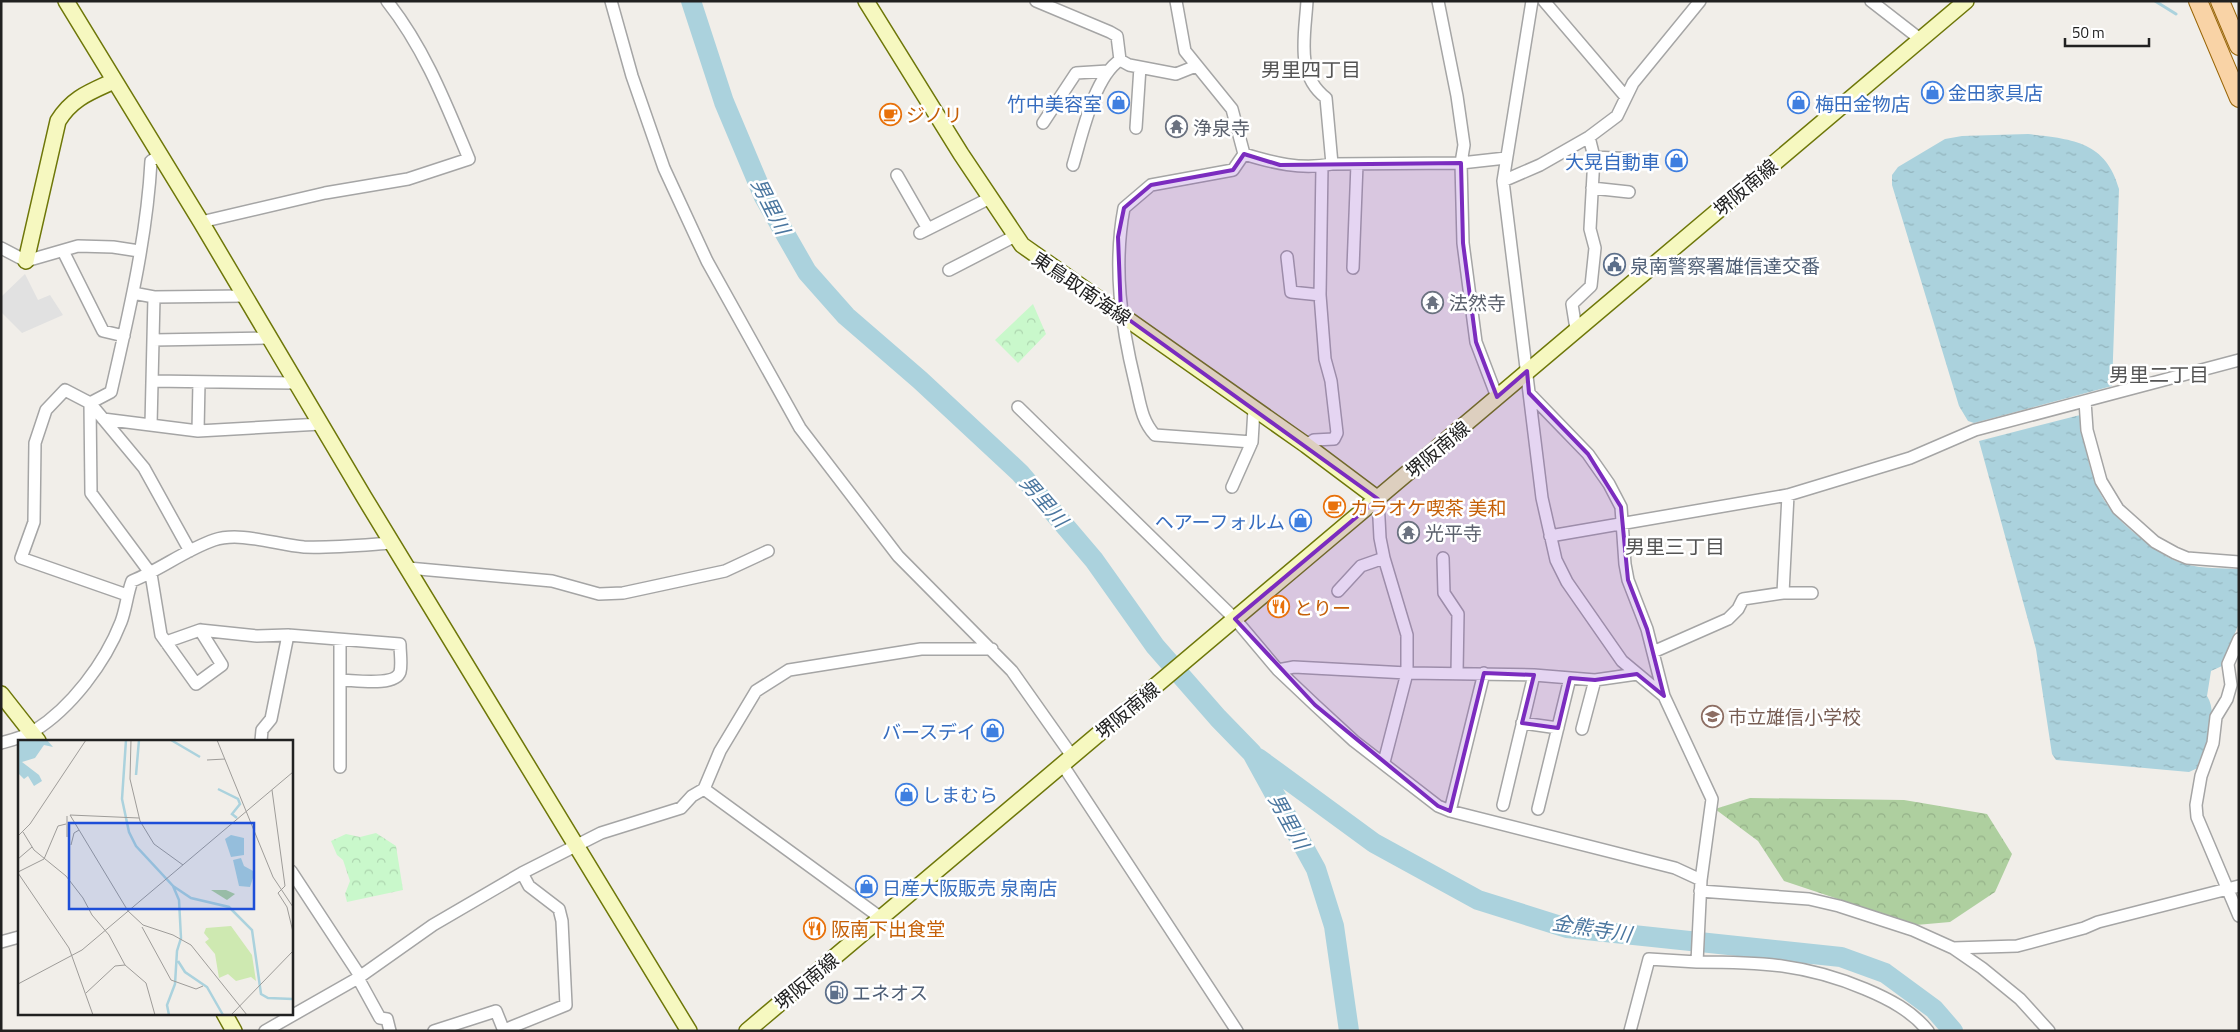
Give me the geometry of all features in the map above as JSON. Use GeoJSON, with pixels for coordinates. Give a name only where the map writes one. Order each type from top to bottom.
{"type":"FeatureCollection","features":[{"type":"Feature","properties":{"kind":"main road"},"geometry":{"type":"LineString","coordinates":[[66,1],[201,222],[392,544],[690,1031]]}},
{"type":"Feature","properties":{"kind":"main road","name":"東鳥取南海線"},"geometry":{"type":"LineString","coordinates":[[866,1],[990,198],[1027,251],[1121,314],[1306,445],[1378,499]]}},
{"type":"Feature","properties":{"kind":"main road","name":"堺阪南線"},"geometry":{"type":"LineString","coordinates":[[746,1031],[1966,1]]}},
{"type":"Feature","properties":{"kind":"main road"},"geometry":{"type":"LineString","coordinates":[[2198,1],[2239,98]]}},
{"type":"Feature","properties":{"kind":"main road"},"geometry":{"type":"LineString","coordinates":[[2220,1],[2239,46]]}},
{"type":"Feature","properties":{"kind":"main road"},"geometry":{"type":"LineString","coordinates":[[26,261],[58,121],[67,107],[82,96],[114,81]]}},
{"type":"Feature","properties":{"kind":"main road"},"geometry":{"type":"LineString","coordinates":[[1,694],[35,737]]}},
{"type":"Feature","properties":{"kind":"main road"},"geometry":{"type":"LineString","coordinates":[[225,1014],[234,1031]]}},
{"type":"Feature","properties":{"kind":"street"},"geometry":{"type":"LineString","coordinates":[[201,222],[325,193],[408,179],[470,160],[434,74],[415,40],[388,1]]}},
{"type":"Feature","properties":{"kind":"street"},"geometry":{"type":"LineString","coordinates":[[611,1],[632,76],[664,168],[707,261],[800,428],[898,556],[1012,671],[1072,756],[1237,1031]]}},
{"type":"Feature","properties":{"kind":"street"},"geometry":{"type":"LineString","coordinates":[[1036,1],[1067,7],[1117,36],[1120,60],[1129,66],[1176,74],[1196,66]]}},
{"type":"Feature","properties":{"kind":"street"},"geometry":{"type":"LineString","coordinates":[[1176,1],[1185,51],[1232,109],[1244,154],[1233,170],[1151,186],[1124,208],[1118,237],[1121,314],[1125,340],[1145,424],[1155,435],[1252,442]]}},
{"type":"Feature","properties":{"kind":"street"},"geometry":{"type":"LineString","coordinates":[[1306,445],[1314,440],[1334,439],[1338,433],[1331,381],[1325,359],[1320,295],[1327,165],[1326,98],[1314,88],[1308,76],[1304,53],[1307,1]]}},
{"type":"Feature","properties":{"kind":"street"},"geometry":{"type":"LineString","coordinates":[[1438,1],[1457,96],[1464,145],[1461,163],[1463,243],[1476,342],[1497,397]]}},
{"type":"Feature","properties":{"kind":"street"},"geometry":{"type":"LineString","coordinates":[[1532,1],[1502,181],[1542,498],[1556,560],[1567,582],[1622,660],[1664,696]]}},
{"type":"Feature","properties":{"kind":"street"},"geometry":{"type":"LineString","coordinates":[[1544,1],[1625,96]]}},
{"type":"Feature","properties":{"kind":"street"},"geometry":{"type":"LineString","coordinates":[[1502,181],[1540,165],[1590,137],[1617,116],[1625,96],[1633,83],[1700,1]]}},
{"type":"Feature","properties":{"kind":"street"},"geometry":{"type":"LineString","coordinates":[[1871,1],[1920,40]]}},
{"type":"Feature","properties":{"kind":"street"},"geometry":{"type":"LineString","coordinates":[[1074,165],[1088,114],[1108,71],[1120,60]]}},
{"type":"Feature","properties":{"kind":"street"},"geometry":{"type":"LineString","coordinates":[[1136,128],[1140,67]]}},
{"type":"Feature","properties":{"kind":"street"},"geometry":{"type":"LineString","coordinates":[[1043,123],[1076,73],[1108,71]]}},
{"type":"Feature","properties":{"kind":"street"},"geometry":{"type":"LineString","coordinates":[[1576,329],[1572,304],[1591,286],[1595,248],[1590,229],[1594,157],[1590,137]]}},
{"type":"Feature","properties":{"kind":"street"},"geometry":{"type":"LineString","coordinates":[[1244,154],[1280,165],[1461,163],[1506,158]]}},
{"type":"Feature","properties":{"kind":"street"},"geometry":{"type":"LineString","coordinates":[[90,403],[111,392],[133,293],[148,205],[151,161],[160,155]]}},
{"type":"Feature","properties":{"kind":"street"},"geometry":{"type":"LineString","coordinates":[[1594,157],[1635,159]]}},
{"type":"Feature","properties":{"kind":"street"},"geometry":{"type":"LineString","coordinates":[[1353,268],[1357,164]]}},
{"type":"Feature","properties":{"kind":"street"},"geometry":{"type":"LineString","coordinates":[[897,175],[924,231],[990,198]]}},
{"type":"Feature","properties":{"kind":"street"},"geometry":{"type":"LineString","coordinates":[[1592,188],[1629,192]]}},
{"type":"Feature","properties":{"kind":"street"},"geometry":{"type":"LineString","coordinates":[[948,270],[1015,236]]}},
{"type":"Feature","properties":{"kind":"street"},"geometry":{"type":"LineString","coordinates":[[1,248],[26,261],[78,246],[105,246],[139,251]]}},
{"type":"Feature","properties":{"kind":"street"},"geometry":{"type":"LineString","coordinates":[[63,251],[103,331],[124,336]]}},
{"type":"Feature","properties":{"kind":"street"},"geometry":{"type":"LineString","coordinates":[[1287,257],[1291,292],[1320,295]]}},
{"type":"Feature","properties":{"kind":"street"},"geometry":{"type":"LineString","coordinates":[[133,293],[154,297],[244,296]]}},
{"type":"Feature","properties":{"kind":"street"},"geometry":{"type":"LineString","coordinates":[[151,425],[154,297]]}},
{"type":"Feature","properties":{"kind":"street"},"geometry":{"type":"LineString","coordinates":[[153,340],[269,338]]}},
{"type":"Feature","properties":{"kind":"street"},"geometry":{"type":"LineString","coordinates":[[1550,536],[1788,495],[1910,458],[1976,430],[2239,360]]}},
{"type":"Feature","properties":{"kind":"street"},"geometry":{"type":"LineString","coordinates":[[152,381],[295,383]]}},
{"type":"Feature","properties":{"kind":"street"},"geometry":{"type":"LineString","coordinates":[[198,431],[199,382]]}},
{"type":"Feature","properties":{"kind":"street"},"geometry":{"type":"LineString","coordinates":[[127,595],[21,558],[34,522],[35,443],[46,410],[65,390],[90,403],[144,468],[190,551]]}},
{"type":"Feature","properties":{"kind":"street"},"geometry":{"type":"LineString","coordinates":[[1530,393],[1588,454],[1609,484],[1621,508],[1628,580],[1647,629],[1664,696],[1712,799],[1701,889],[1697,958]]}},
{"type":"Feature","properties":{"kind":"street"},"geometry":{"type":"LineString","coordinates":[[2085,401],[2087,430],[2101,482],[2118,509],[2155,542],[2175,553],[2187,558],[2239,562]]}},
{"type":"Feature","properties":{"kind":"street"},"geometry":{"type":"LineString","coordinates":[[90,403],[91,494],[150,574],[161,635],[196,684],[222,665],[200,630]]}},
{"type":"Feature","properties":{"kind":"street"},"geometry":{"type":"LineString","coordinates":[[1018,407],[1278,670],[1354,741],[1384,762],[1438,806],[1450,811],[1675,868],[1701,889],[1770,894],[1824,902],[1875,917],[1953,948],[1982,968],[2020,999],[2049,1031]]}},
{"type":"Feature","properties":{"kind":"street"},"geometry":{"type":"LineString","coordinates":[[1232,487],[1252,442],[1254,409]]}},
{"type":"Feature","properties":{"kind":"street"},"geometry":{"type":"LineString","coordinates":[[103,419],[198,431],[321,424]]}},
{"type":"Feature","properties":{"kind":"street"},"geometry":{"type":"LineString","coordinates":[[1783,593],[1788,495]]}},
{"type":"Feature","properties":{"kind":"street"},"geometry":{"type":"LineString","coordinates":[[1378,499],[1380,538],[1384,558],[1407,635],[1407,673],[1384,762]]}},
{"type":"Feature","properties":{"kind":"street"},"geometry":{"type":"LineString","coordinates":[[1,743],[35,737],[82,689],[122,621],[132,581],[150,574],[190,551],[216,539],[245,538],[304,547],[392,544]]}},
{"type":"Feature","properties":{"kind":"street"},"geometry":{"type":"LineString","coordinates":[[408,568],[552,581],[599,594],[623,593],[725,571],[768,551]]}},
{"type":"Feature","properties":{"kind":"street"},"geometry":{"type":"LineString","coordinates":[[1338,591],[1361,566],[1384,558]]}},
{"type":"Feature","properties":{"kind":"street"},"geometry":{"type":"LineString","coordinates":[[1443,558],[1444,593],[1458,614],[1457,673]]}},
{"type":"Feature","properties":{"kind":"street"},"geometry":{"type":"LineString","coordinates":[[1653,652],[1728,619],[1738,609],[1743,599],[1783,593],[1812,593]]}},
{"type":"Feature","properties":{"kind":"street"},"geometry":{"type":"LineString","coordinates":[[166,642],[200,630],[257,636],[288,635],[400,644],[400,671],[397,677],[390,682],[340,680]]}},
{"type":"Feature","properties":{"kind":"street"},"geometry":{"type":"LineString","coordinates":[[261,740],[262,730],[271,719],[288,635]]}},
{"type":"Feature","properties":{"kind":"street"},"geometry":{"type":"LineString","coordinates":[[2239,639],[2228,664],[2230,685],[2228,699],[2216,717],[2213,744],[2201,776],[2196,805],[2197,818],[2234,887],[2239,916]]}},
{"type":"Feature","properties":{"kind":"street"},"geometry":{"type":"LineString","coordinates":[[340,640],[340,767]]}},
{"type":"Feature","properties":{"kind":"street"},"geometry":{"type":"LineString","coordinates":[[265,1031],[359,977],[432,925],[576,844],[601,833],[681,808],[692,796],[704,789],[720,751],[756,691],[789,670],[920,650],[992,650]]}},
{"type":"Feature","properties":{"kind":"street"},"geometry":{"type":"LineString","coordinates":[[1278,670],[1294,667],[1407,673],[1534,675],[1595,680],[1637,674]]}},
{"type":"Feature","properties":{"kind":"street"},"geometry":{"type":"LineString","coordinates":[[1450,811],[1484,673]]}},
{"type":"Feature","properties":{"kind":"street"},"geometry":{"type":"LineString","coordinates":[[1503,805],[1534,675]]}},
{"type":"Feature","properties":{"kind":"street"},"geometry":{"type":"LineString","coordinates":[[1538,809],[1570,678]]}},
{"type":"Feature","properties":{"kind":"street"},"geometry":{"type":"LineString","coordinates":[[1582,729],[1595,680]]}},
{"type":"Feature","properties":{"kind":"street"},"geometry":{"type":"LineString","coordinates":[[1522,723],[1558,728]]}},
{"type":"Feature","properties":{"kind":"street"},"geometry":{"type":"LineString","coordinates":[[704,789],[881,918]]}},
{"type":"Feature","properties":{"kind":"street"},"geometry":{"type":"LineString","coordinates":[[292,873],[359,977],[380,1018],[387,1019],[390,1031]]}},
{"type":"Feature","properties":{"kind":"street"},"geometry":{"type":"LineString","coordinates":[[434,1031],[496,1011],[504,1031],[566,1005],[562,921],[559,909],[530,886],[522,873]]}},
{"type":"Feature","properties":{"kind":"street"},"geometry":{"type":"LineString","coordinates":[[1953,948],[2017,946],[2084,928],[2098,922],[2234,887]]}},
{"type":"Feature","properties":{"kind":"street"},"geometry":{"type":"LineString","coordinates":[[1,942],[18,937]]}},
{"type":"Feature","properties":{"kind":"street"},"geometry":{"type":"LineString","coordinates":[[1630,1031],[1649,959],[1697,958],[1802,967],[1839,978],[1887,998],[1918,1018],[1928,1031]]}},
{"type":"Feature","properties":{"kind":"highlighted area"},"geometry":{"type":"Polygon","coordinates":[[[1244,154],[1280,165],[1461,163],[1463,243],[1476,342],[1497,397],[1527,371],[1529,393],[1588,454],[1621,507],[1628,580],[1647,629],[1664,696],[1637,674],[1595,680],[1570,678],[1558,728],[1522,723],[1534,675],[1484,673],[1450,811],[1438,806],[1315,705],[1235,619],[1378,499],[1121,314],[1118,237],[1124,208],[1151,185],[1233,170],[1244,154]]]}},
{"type":"Feature","properties":{"kind":"green space"},"geometry":{"type":"Polygon","coordinates":[[[1033,304],[1046,334],[1018,363],[995,340],[1033,304]]]}},
{"type":"Feature","properties":{"kind":"green space"},"geometry":{"type":"Polygon","coordinates":[[[1750,798],[1904,800],[1987,814],[2012,854],[1995,892],[1950,922],[1916,925],[1784,881],[1758,841],[1715,809],[1750,798]]]}},
{"type":"Feature","properties":{"kind":"green space"},"geometry":{"type":"Polygon","coordinates":[[[376,833],[396,846],[403,890],[347,902],[345,894],[350,881],[343,860],[337,855],[331,841],[346,834],[360,837],[376,833]]]}},
{"type":"Feature","properties":{"kind":"shaded area"},"geometry":{"type":"Polygon","coordinates":[[[25,274],[38,300],[50,295],[63,315],[22,333],[1,312],[1,297],[25,274]]]}},
{"type":"Feature","properties":{"kind":"water"},"geometry":{"type":"Polygon","coordinates":[[[2028,134],[2059,138],[2085,145],[2105,161],[2113,173],[2119,189],[2112,386],[1974,423],[1968,421],[1959,406],[1892,185],[1892,175],[1898,167],[1945,139],[1962,136],[2028,134]]]}},
{"type":"Feature","properties":{"kind":"water"},"geometry":{"type":"Polygon","coordinates":[[[2080,415],[2087,455],[2097,487],[2115,515],[2146,542],[2169,558],[2198,567],[2239,569],[2239,623],[2222,666],[2211,671],[2207,696],[2212,712],[2210,731],[2200,767],[2189,772],[2056,760],[2052,754],[2036,649],[1979,441],[2080,415]]]}},
{"type":"Feature","properties":{"kind":"waterway","name":"男里川"},"geometry":{"type":"LineString","coordinates":[[691,1],[724,102],[764,197],[807,272],[846,316],[920,380],[1020,473],[1094,560],[1155,646],[1218,718],[1252,753],[1316,869],[1334,926],[1349,1031]]}},
{"type":"Feature","properties":{"kind":"waterway"},"geometry":{"type":"LineString","coordinates":[[2155,1],[2176,14]]}},
{"type":"Feature","properties":{"kind":"waterway","name":"金熊寺川"},"geometry":{"type":"LineString","coordinates":[[1258,758],[1374,843],[1478,900],[1567,928],[1841,957],[1885,973],[1934,1009],[1953,1031]]}},
{"type":"Feature","properties":{"kind":"place","name":"金田家具店"},"geometry":{"type":"Point","coordinates":[1932,92]}},
{"type":"Feature","properties":{"kind":"place","name":"竹中美容室"},"geometry":{"type":"Point","coordinates":[1118,103]}},
{"type":"Feature","properties":{"kind":"place","name":"梅田金物店"},"geometry":{"type":"Point","coordinates":[1799,103]}},
{"type":"Feature","properties":{"kind":"place","name":"ジノリ"},"geometry":{"type":"Point","coordinates":[890,114]}},
{"type":"Feature","properties":{"kind":"place","name":"浄泉寺"},"geometry":{"type":"Point","coordinates":[1177,127]}},
{"type":"Feature","properties":{"kind":"place","name":"大晃自動車"},"geometry":{"type":"Point","coordinates":[1676,161]}},
{"type":"Feature","properties":{"kind":"place","name":"泉南警察署雄信達交番"},"geometry":{"type":"Point","coordinates":[1614,265]}},
{"type":"Feature","properties":{"kind":"place","name":"法然寺"},"geometry":{"type":"Point","coordinates":[1433,302]}},
{"type":"Feature","properties":{"kind":"place","name":"カラオケ喫茶 美和"},"geometry":{"type":"Point","coordinates":[1334,507]}},
{"type":"Feature","properties":{"kind":"place","name":"ヘアーフォルム"},"geometry":{"type":"Point","coordinates":[1301,521]}},
{"type":"Feature","properties":{"kind":"place","name":"光平寺"},"geometry":{"type":"Point","coordinates":[1409,532]}},
{"type":"Feature","properties":{"kind":"place","name":"とりー"},"geometry":{"type":"Point","coordinates":[1278,607]}},
{"type":"Feature","properties":{"kind":"place","name":"市立雄信小学校"},"geometry":{"type":"Point","coordinates":[1712,716]}},
{"type":"Feature","properties":{"kind":"place","name":"バースデイ"},"geometry":{"type":"Point","coordinates":[992,731]}},
{"type":"Feature","properties":{"kind":"place","name":"しまむら"},"geometry":{"type":"Point","coordinates":[906,794]}},
{"type":"Feature","properties":{"kind":"place","name":"日産大阪販売 泉南店"},"geometry":{"type":"Point","coordinates":[866,887]}},
{"type":"Feature","properties":{"kind":"place","name":"阪南下出食堂"},"geometry":{"type":"Point","coordinates":[815,928]}},
{"type":"Feature","properties":{"kind":"place","name":"エネオス"},"geometry":{"type":"Point","coordinates":[836,992]}},
{"type":"Feature","properties":{"kind":"district","name":"男里四丁目"},"geometry":{"type":"Point","coordinates":[1311,69]}},
{"type":"Feature","properties":{"kind":"district","name":"男里二丁目"},"geometry":{"type":"Point","coordinates":[2159,374]}},
{"type":"Feature","properties":{"kind":"district","name":"男里三丁目"},"geometry":{"type":"Point","coordinates":[1675,546]}}]}
